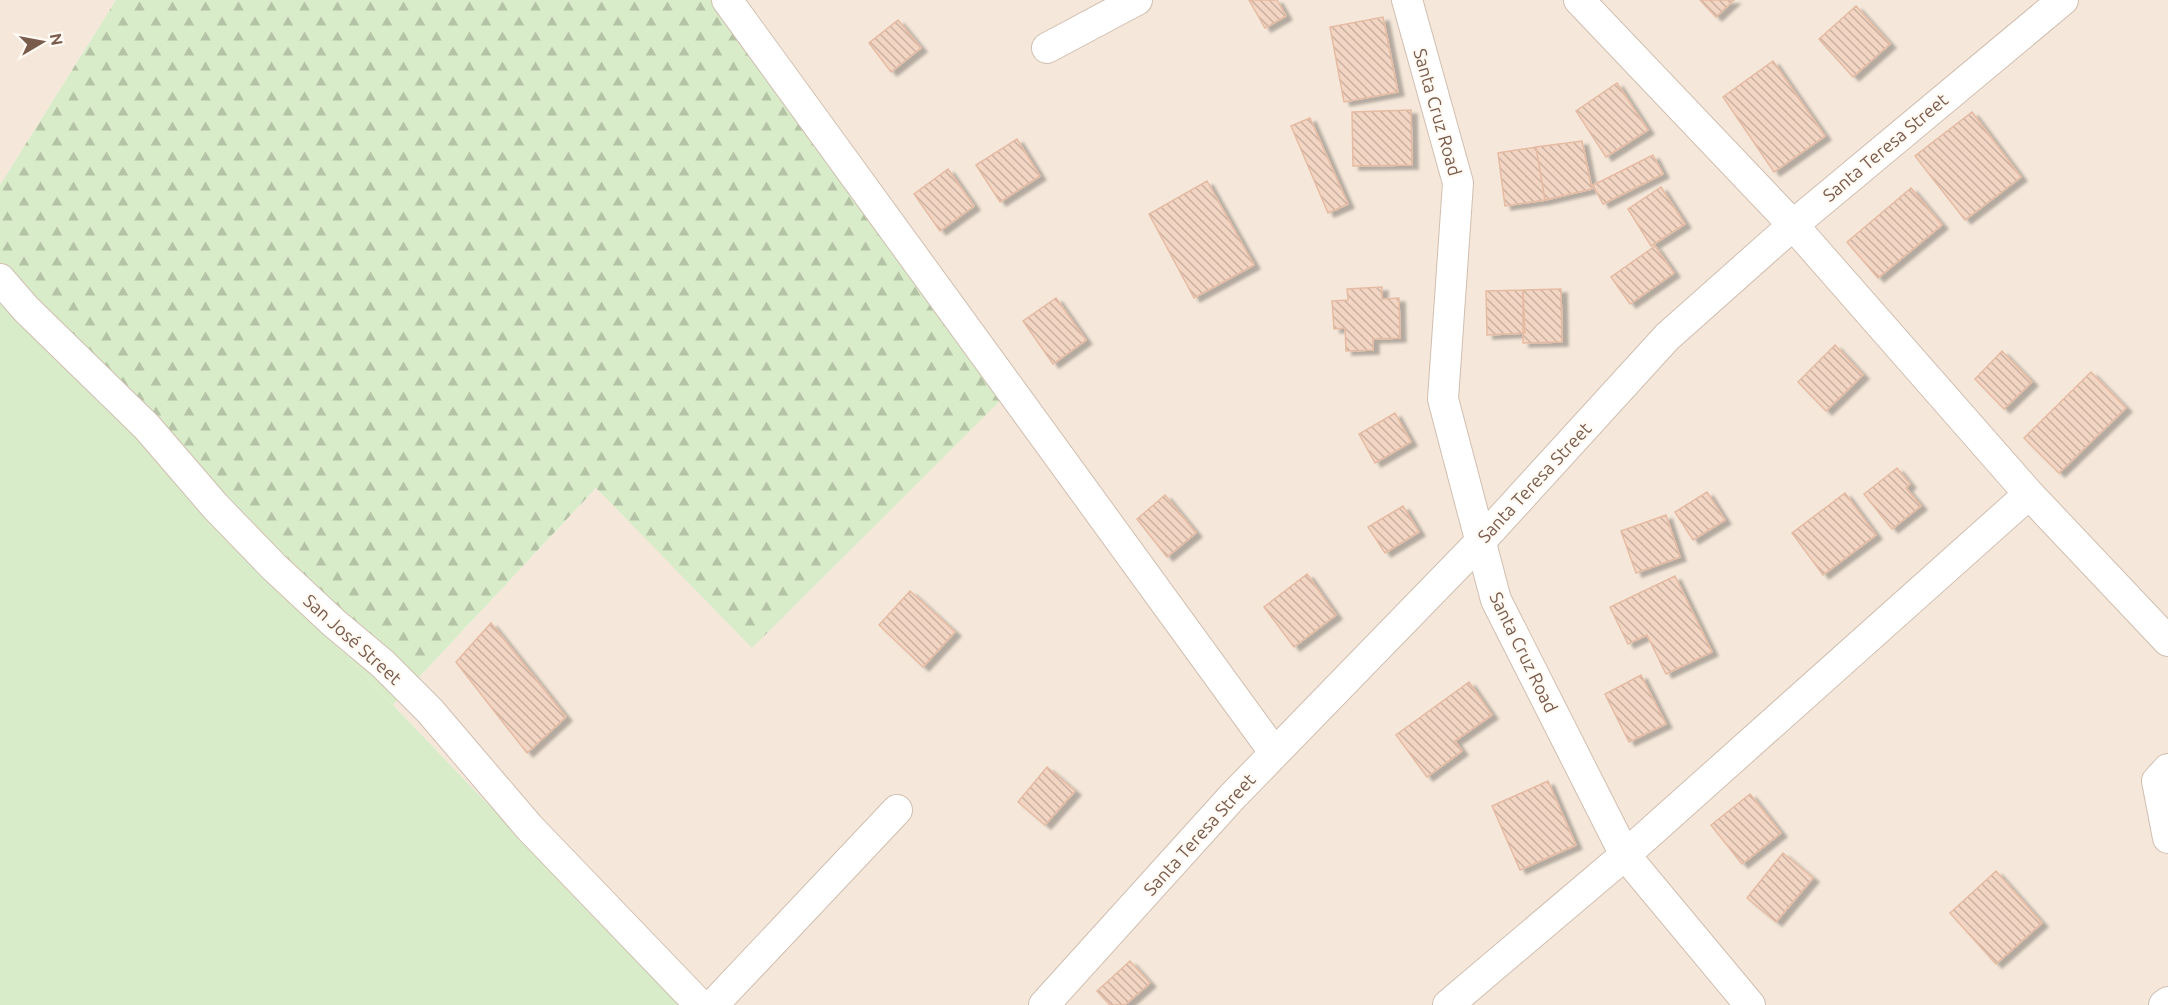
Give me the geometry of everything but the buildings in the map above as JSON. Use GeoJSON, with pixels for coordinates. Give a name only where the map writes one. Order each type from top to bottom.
{"type":"FeatureCollection","features":[{"type":"Feature","properties":{"kind":"street"},"geometry":{"type":"LineString","coordinates":[[727,0],[1274,752]]}},
{"type":"Feature","properties":{"kind":"street"},"geometry":{"type":"LineString","coordinates":[[1047,48],[1137,0]]}},
{"type":"Feature","properties":{"kind":"street","name":"Santa Cruz Road"},"geometry":{"type":"LineString","coordinates":[[1407,0],[1458,183],[1443,399],[1496,600],[1625,855],[1750,1005]]}},
{"type":"Feature","properties":{"kind":"street"},"geometry":{"type":"LineString","coordinates":[[1580,0],[1793,225],[2029,494],[2168,641]]}},
{"type":"Feature","properties":{"kind":"street","name":"Santa Teresa Street"},"geometry":{"type":"LineString","coordinates":[[1044,1005],[1274,752],[1480,542],[1667,338],[1793,225],[2063,0]]}},
{"type":"Feature","properties":{"kind":"street","name":"San José Street"},"geometry":{"type":"LineString","coordinates":[[0,279],[26,309],[147,427],[215,506],[274,567],[334,623],[383,663],[430,711],[529,827],[700,1005]]}},
{"type":"Feature","properties":{"kind":"street"},"geometry":{"type":"LineString","coordinates":[[1448,1005],[1625,855],[2029,494]]}},
{"type":"Feature","properties":{"kind":"street"},"geometry":{"type":"LineString","coordinates":[[2168,769],[2157,781],[2168,838]]}},
{"type":"Feature","properties":{"kind":"street"},"geometry":{"type":"LineString","coordinates":[[713,1005],[897,810]]}},
{"type":"Feature","properties":{"kind":"street"},"geometry":{"type":"LineString","coordinates":[[2164,1005],[2168,1002]]}},
{"type":"Feature","properties":{"kind":"shaded area"},"geometry":{"type":"Polygon","coordinates":[[[0,0],[116,0],[0,185],[0,0]]]}},
{"type":"Feature","properties":{"kind":"shaded area"},"geometry":{"type":"Polygon","coordinates":[[[714,0],[2168,0],[2168,1005],[680,1005],[393,705],[596,488],[753,647],[714,0]]]}},
{"type":"Feature","properties":{"kind":"green space"},"geometry":{"type":"Polygon","coordinates":[[[116,0],[714,0],[1000,401],[752,648],[596,488],[393,705],[0,288],[0,185],[116,0]]]}},
{"type":"Feature","properties":{"kind":"green space"},"geometry":{"type":"Polygon","coordinates":[[[0,288],[393,705],[680,1005],[0,1005],[0,288]]]}}]}
